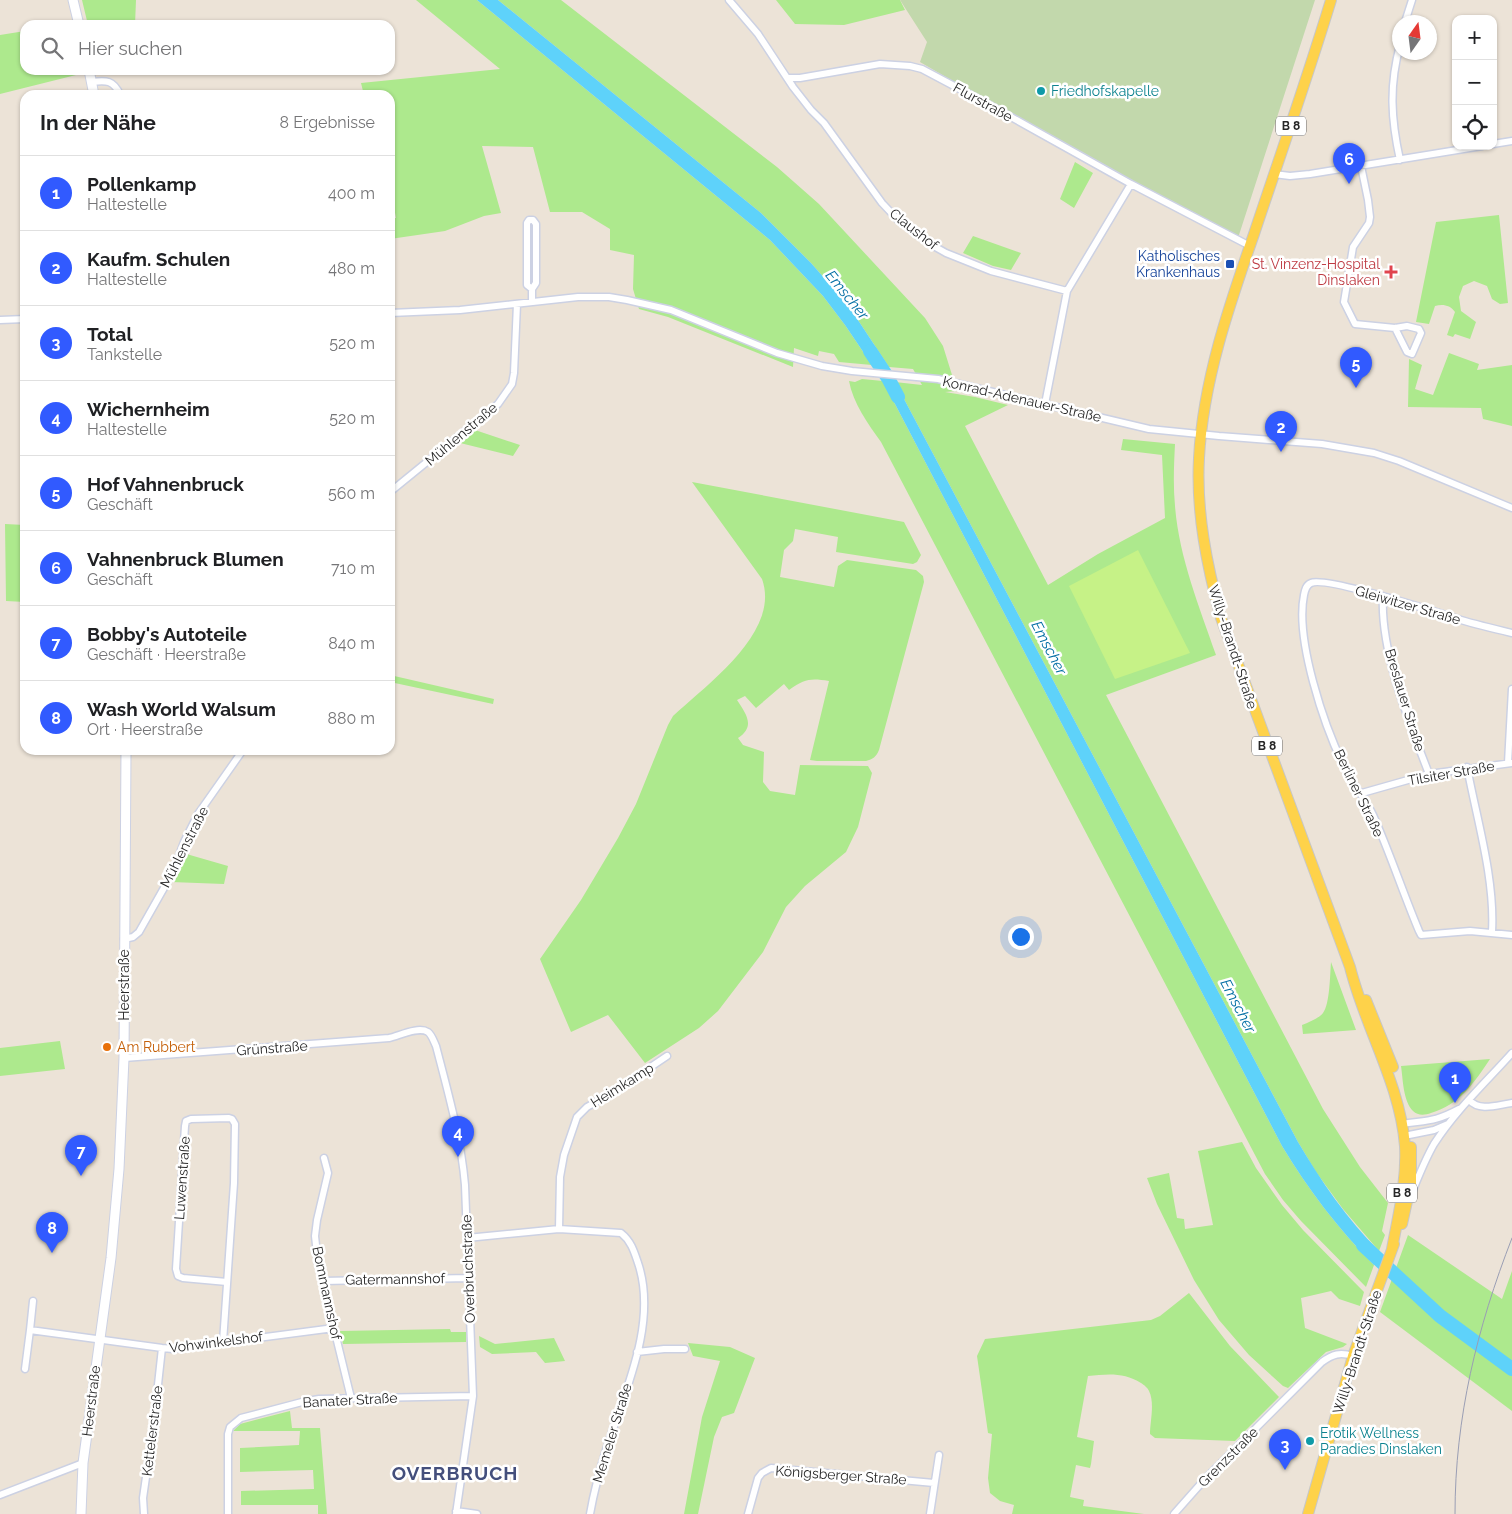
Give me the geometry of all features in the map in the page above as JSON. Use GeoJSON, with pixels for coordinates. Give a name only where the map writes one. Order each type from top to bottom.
{"type":"FeatureCollection","features":[{"type":"Feature","properties":{"kind":"main road"},"geometry":{"type":"LineString","coordinates":[[73,0],[78,20]]}},
{"type":"Feature","properties":{"kind":"main road","name":"Willy-Brandt-Straße"},"geometry":{"type":"LineString","coordinates":[[1308,1514],[1353,1356],[1400,1232],[1409,1198],[1412,1166],[1405,1124],[1388,1072],[1372,1034],[1355,988],[1350,967],[1220,618],[1203,540],[1199,490],[1201,435],[1212,368],[1331,0]]}},
{"type":"Feature","properties":{"kind":"main road"},"geometry":{"type":"LineString","coordinates":[[90,75],[93,90]]}},
{"type":"Feature","properties":{"kind":"main road","name":"Heerstraße"},"geometry":{"type":"LineString","coordinates":[[81,1514],[83,1463],[113,1229],[118,1169],[124,1058],[126,755]]}},
{"type":"Feature","properties":{"kind":"main road","name":"Willy-Brandt-Straße"},"geometry":{"type":"LineString","coordinates":[[1392,1249],[1404,1183],[1406,1135]]}},
{"type":"Feature","properties":{"kind":"street"},"geometry":{"type":"LineString","coordinates":[[729,0],[758,34],[788,78]]}},
{"type":"Feature","properties":{"kind":"street"},"geometry":{"type":"LineString","coordinates":[[1407,15],[1412,0]]}},
{"type":"Feature","properties":{"kind":"street"},"geometry":{"type":"LineString","coordinates":[[1396,60],[1393,75],[1391,107],[1393,128],[1400,160]]}},
{"type":"Feature","properties":{"kind":"street","name":"Flurstraße"},"geometry":{"type":"LineString","coordinates":[[788,78],[800,78],[880,64],[910,66],[922,69],[1131,184],[1250,246]]}},
{"type":"Feature","properties":{"kind":"street","name":"Claushof"},"geometry":{"type":"LineString","coordinates":[[788,78],[811,110],[824,123],[882,203],[911,230],[946,253],[991,271],[1068,291]]}},
{"type":"Feature","properties":{"kind":"street"},"geometry":{"type":"LineString","coordinates":[[92,82],[108,80],[115,85],[118,90]]}},
{"type":"Feature","properties":{"kind":"street"},"geometry":{"type":"LineString","coordinates":[[1497,143],[1512,141]]}},
{"type":"Feature","properties":{"kind":"street"},"geometry":{"type":"LineString","coordinates":[[1274,174],[1290,176],[1459,150]]}},
{"type":"Feature","properties":{"kind":"street"},"geometry":{"type":"LineString","coordinates":[[1361,166],[1370,217],[1353,247],[1344,302],[1355,324],[1395,328],[1407,326],[1419,330],[1421,334],[1412,354],[1407,352],[1395,328]]}},
{"type":"Feature","properties":{"kind":"street"},"geometry":{"type":"LineString","coordinates":[[1045,404],[1068,291],[1131,184]]}},
{"type":"Feature","properties":{"kind":"street"},"geometry":{"type":"LineString","coordinates":[[532,289],[528,285],[527,223],[530,220],[533,220],[536,224],[536,283],[532,289],[532,302]]}},
{"type":"Feature","properties":{"kind":"street","name":"Konrad-Adenauer-Straße"},"geometry":{"type":"LineString","coordinates":[[395,313],[460,310],[592,297],[609,297],[650,304],[671,310],[800,361],[852,371],[938,379],[1149,429],[1322,444],[1374,453],[1406,464],[1512,508]]}},
{"type":"Feature","properties":{"kind":"street","name":"Mühlenstraße"},"geometry":{"type":"LineString","coordinates":[[395,488],[488,413],[508,392],[514,373],[516,304]]}},
{"type":"Feature","properties":{"kind":"street"},"geometry":{"type":"LineString","coordinates":[[0,320],[20,319]]}},
{"type":"Feature","properties":{"kind":"street","name":"Gleiwitzer Straße"},"geometry":{"type":"LineString","coordinates":[[1306,587],[1309,583],[1315,581],[1383,596],[1512,633]]}},
{"type":"Feature","properties":{"kind":"street","name":"Berliner Straße"},"geometry":{"type":"LineString","coordinates":[[1306,587],[1302,624],[1318,697],[1343,765],[1373,815],[1421,936],[1452,931],[1492,932],[1512,935]]}},
{"type":"Feature","properties":{"kind":"street","name":"Breslauer Straße"},"geometry":{"type":"LineString","coordinates":[[1383,596],[1382,608],[1393,666],[1402,699],[1428,774]]}},
{"type":"Feature","properties":{"kind":"street"},"geometry":{"type":"LineString","coordinates":[[1510,763],[1512,689]]}},
{"type":"Feature","properties":{"kind":"street","name":"Mühlenstraße"},"geometry":{"type":"LineString","coordinates":[[124,939],[133,937],[138,932],[173,872],[184,842],[198,814],[239,755]]}},
{"type":"Feature","properties":{"kind":"street","name":"Tilsiter Straße"},"geometry":{"type":"LineString","coordinates":[[1362,794],[1428,774],[1510,763]]}},
{"type":"Feature","properties":{"kind":"street"},"geometry":{"type":"LineString","coordinates":[[1467,768],[1489,882],[1492,932]]}},
{"type":"Feature","properties":{"kind":"street","name":"Grünstraße"},"geometry":{"type":"LineString","coordinates":[[124,1058],[389,1038],[422,1031]]}},
{"type":"Feature","properties":{"kind":"street","name":"Overbruchstraße"},"geometry":{"type":"LineString","coordinates":[[422,1031],[431,1035],[436,1046],[462,1158],[473,1396],[456,1512]]}},
{"type":"Feature","properties":{"kind":"street"},"geometry":{"type":"LineString","coordinates":[[1409,1198],[1434,1145],[1462,1107],[1512,1053]]}},
{"type":"Feature","properties":{"kind":"street","name":"Heimkamp"},"geometry":{"type":"LineString","coordinates":[[559,1229],[560,1178],[564,1155],[577,1117],[586,1107],[612,1093],[667,1056]]}},
{"type":"Feature","properties":{"kind":"street"},"geometry":{"type":"LineString","coordinates":[[1468,1100],[1474,1105],[1485,1108],[1512,1103]]}},
{"type":"Feature","properties":{"kind":"street"},"geometry":{"type":"LineString","coordinates":[[1405,1124],[1442,1118],[1462,1107]]}},
{"type":"Feature","properties":{"kind":"street","name":"Luwenstraße"},"geometry":{"type":"LineString","coordinates":[[223,1342],[234,1183],[235,1124],[229,1118],[191,1119],[186,1122],[185,1126],[176,1269],[178,1276],[183,1278],[226,1282]]}},
{"type":"Feature","properties":{"kind":"street"},"geometry":{"type":"LineString","coordinates":[[1406,1135],[1434,1130],[1449,1124]]}},
{"type":"Feature","properties":{"kind":"street","name":"Bommannshof"},"geometry":{"type":"LineString","coordinates":[[324,1158],[328,1173],[317,1220],[318,1263],[351,1398]]}},
{"type":"Feature","properties":{"kind":"street"},"geometry":{"type":"LineString","coordinates":[[467,1238],[559,1229]]}},
{"type":"Feature","properties":{"kind":"street","name":"Memeler Straße"},"geometry":{"type":"LineString","coordinates":[[559,1229],[621,1233],[631,1245],[640,1268],[645,1306],[637,1352],[598,1474],[590,1514]]}},
{"type":"Feature","properties":{"kind":"street","name":"Gatermannshof"},"geometry":{"type":"LineString","coordinates":[[323,1281],[468,1278]]}},
{"type":"Feature","properties":{"kind":"street"},"geometry":{"type":"LineString","coordinates":[[25,1369],[33,1301]]}},
{"type":"Feature","properties":{"kind":"street","name":"Vohwinkelshof"},"geometry":{"type":"LineString","coordinates":[[99,1339],[173,1349],[334,1328]]}},
{"type":"Feature","properties":{"kind":"street"},"geometry":{"type":"LineString","coordinates":[[30,1330],[99,1339]]}},
{"type":"Feature","properties":{"kind":"street","name":"Kettelerstraße"},"geometry":{"type":"LineString","coordinates":[[144,1514],[143,1498],[162,1348]]}},
{"type":"Feature","properties":{"kind":"street"},"geometry":{"type":"LineString","coordinates":[[637,1352],[684,1349]]}},
{"type":"Feature","properties":{"kind":"street","name":"Grenzstraße"},"geometry":{"type":"LineString","coordinates":[[1174,1514],[1205,1479],[1322,1362],[1331,1355],[1338,1353],[1353,1356]]}},
{"type":"Feature","properties":{"kind":"street","name":"Banater Straße"},"geometry":{"type":"LineString","coordinates":[[228,1514],[227,1442],[230,1427],[241,1418],[302,1402],[351,1398],[473,1396]]}},
{"type":"Feature","properties":{"kind":"street"},"geometry":{"type":"LineString","coordinates":[[930,1514],[938,1455]]}},
{"type":"Feature","properties":{"kind":"street"},"geometry":{"type":"LineString","coordinates":[[0,1495],[83,1463]]}},
{"type":"Feature","properties":{"kind":"street","name":"Königsberger Straße"},"geometry":{"type":"LineString","coordinates":[[748,1514],[758,1478],[762,1473],[771,1468],[934,1482]]}},
{"type":"Feature","properties":{"kind":"street"},"geometry":{"type":"LineString","coordinates":[[456,1512],[476,1514]]}},
{"type":"Feature","properties":{"kind":"green space"},"geometry":{"type":"Polygon","coordinates":[[[82,0],[136,0],[135,20],[87,20],[82,0]]]}},
{"type":"Feature","properties":{"kind":"green space"},"geometry":{"type":"Polygon","coordinates":[[[416,0],[477,0],[770,240],[823,296],[872,365],[839,362],[834,354],[819,351],[818,356],[794,348],[793,367],[668,317],[639,309],[633,289],[634,255],[610,250],[610,229],[582,212],[550,212],[533,147],[482,146],[501,213],[484,216],[445,231],[395,238],[395,90],[363,90],[361,83],[500,69],[416,0]]]}},
{"type":"Feature","properties":{"kind":"green space"},"geometry":{"type":"Polygon","coordinates":[[[498,0],[561,0],[777,167],[819,204],[925,318],[943,346],[957,391],[945,392],[1008,405],[965,426],[1048,585],[1098,554],[1165,518],[1162,455],[1121,450],[1123,439],[1175,444],[1174,498],[1177,525],[1185,563],[1216,655],[1106,695],[1323,1109],[1360,1167],[1388,1203],[1382,1231],[1385,1235],[1379,1251],[1343,1209],[1316,1172],[1298,1142],[895,382],[922,385],[913,369],[889,367],[848,305],[811,263],[761,213],[498,0]]]}},
{"type":"Feature","properties":{"kind":"green space"},"geometry":{"type":"Polygon","coordinates":[[[776,0],[900,0],[905,10],[844,25],[795,24],[776,0]]]}},
{"type":"Feature","properties":{"kind":"green space"},"geometry":{"type":"Polygon","coordinates":[[[900,0],[1315,0],[1238,238],[1049,137],[920,62],[927,42],[900,0]]]}},
{"type":"Feature","properties":{"kind":"green space"},"geometry":{"type":"Polygon","coordinates":[[[20,32],[20,75],[76,75],[0,94],[0,35],[20,32]]]}},
{"type":"Feature","properties":{"kind":"green space"},"geometry":{"type":"Polygon","coordinates":[[[1075,162],[1093,173],[1074,208],[1060,199],[1075,162]]]}},
{"type":"Feature","properties":{"kind":"green space"},"geometry":{"type":"Polygon","coordinates":[[[1499,215],[1508,303],[1500,304],[1492,299],[1487,286],[1474,281],[1463,286],[1459,297],[1461,311],[1476,322],[1470,339],[1455,334],[1453,337],[1447,335],[1455,312],[1446,306],[1435,306],[1429,324],[1416,322],[1436,222],[1499,215]]]}},
{"type":"Feature","properties":{"kind":"green space"},"geometry":{"type":"Polygon","coordinates":[[[973,236],[1021,253],[1011,270],[993,266],[963,253],[973,236]]]}},
{"type":"Feature","properties":{"kind":"green space"},"geometry":{"type":"Polygon","coordinates":[[[1449,353],[1479,364],[1477,370],[1512,365],[1512,426],[1483,419],[1481,408],[1408,407],[1409,359],[1422,365],[1415,389],[1433,395],[1449,353]]]}},
{"type":"Feature","properties":{"kind":"green space"},"geometry":{"type":"Polygon","coordinates":[[[862,379],[883,381],[1282,1146],[1324,1208],[1374,1265],[1366,1287],[1301,1221],[1283,1200],[1265,1174],[881,442],[857,405],[849,381],[855,382],[862,379]]]}},
{"type":"Feature","properties":{"kind":"green space"},"geometry":{"type":"Polygon","coordinates":[[[472,429],[520,445],[513,456],[456,442],[472,429]]]}},
{"type":"Feature","properties":{"kind":"green space"},"geometry":{"type":"Polygon","coordinates":[[[692,482],[904,522],[921,555],[917,562],[913,564],[836,552],[838,537],[795,529],[793,541],[784,550],[780,577],[834,587],[838,566],[847,560],[916,570],[923,576],[924,582],[879,750],[872,758],[866,761],[810,760],[829,681],[808,680],[789,690],[784,684],[756,708],[745,696],[737,700],[748,720],[747,729],[738,738],[743,745],[764,752],[763,782],[770,791],[795,795],[800,765],[868,766],[872,773],[858,827],[846,852],[805,886],[786,907],[763,952],[718,1011],[699,1028],[645,1063],[608,1015],[571,1032],[540,959],[581,900],[618,838],[636,804],[673,716],[721,673],[751,637],[761,618],[765,599],[762,579],[692,482]]]}},
{"type":"Feature","properties":{"kind":"green space"},"geometry":{"type":"Polygon","coordinates":[[[5,524],[20,525],[20,602],[6,601],[5,524]]]}},
{"type":"Feature","properties":{"kind":"green space"},"geometry":{"type":"Polygon","coordinates":[[[1138,550],[1190,653],[1115,679],[1069,586],[1138,550]]]}},
{"type":"Feature","properties":{"kind":"green space"},"geometry":{"type":"Polygon","coordinates":[[[395,676],[494,699],[493,704],[395,683],[395,676]]]}},
{"type":"Feature","properties":{"kind":"green space"},"geometry":{"type":"Polygon","coordinates":[[[183,853],[228,866],[224,884],[171,882],[183,853]]]}},
{"type":"Feature","properties":{"kind":"green space"},"geometry":{"type":"Polygon","coordinates":[[[1331,962],[1356,1030],[1303,1034],[1302,1025],[1319,1017],[1325,1009],[1331,962]]]}},
{"type":"Feature","properties":{"kind":"green space"},"geometry":{"type":"Polygon","coordinates":[[[60,1041],[65,1069],[0,1076],[0,1048],[60,1041]]]}},
{"type":"Feature","properties":{"kind":"green space"},"geometry":{"type":"Polygon","coordinates":[[[1490,1059],[1465,1092],[1441,1109],[1424,1115],[1419,1114],[1413,1111],[1407,1102],[1401,1066],[1490,1059]]]}},
{"type":"Feature","properties":{"kind":"green space"},"geometry":{"type":"Polygon","coordinates":[[[1242,1142],[1256,1168],[1282,1205],[1303,1230],[1364,1292],[1360,1306],[1339,1299],[1331,1291],[1301,1298],[1305,1328],[1347,1344],[1326,1352],[1288,1388],[1283,1386],[1249,1355],[1219,1320],[1194,1280],[1157,1204],[1147,1178],[1169,1173],[1177,1218],[1184,1219],[1185,1229],[1213,1225],[1198,1151],[1242,1142]]]}},
{"type":"Feature","properties":{"kind":"green space"},"geometry":{"type":"Polygon","coordinates":[[[1408,1235],[1502,1299],[1512,1271],[1512,1411],[1380,1312],[1408,1235]]]}},
{"type":"Feature","properties":{"kind":"green space"},"geometry":{"type":"Polygon","coordinates":[[[1189,1293],[1230,1346],[1279,1397],[1235,1441],[1155,1438],[1150,1434],[1152,1401],[1146,1387],[1135,1379],[1122,1375],[1088,1376],[1077,1437],[1094,1441],[1091,1464],[1090,1468],[1076,1465],[1070,1497],[1084,1500],[1083,1506],[1144,1514],[1012,1514],[1014,1505],[1000,1501],[990,1493],[988,1478],[992,1434],[988,1433],[977,1356],[985,1339],[1151,1320],[1160,1316],[1189,1293]]]}},
{"type":"Feature","properties":{"kind":"green space"},"geometry":{"type":"Polygon","coordinates":[[[450,1329],[451,1332],[466,1332],[466,1342],[343,1344],[340,1331],[450,1329]]]}},
{"type":"Feature","properties":{"kind":"green space"},"geometry":{"type":"Polygon","coordinates":[[[479,1336],[495,1344],[554,1338],[565,1361],[545,1363],[536,1352],[492,1354],[480,1347],[479,1336]]]}},
{"type":"Feature","properties":{"kind":"green space"},"geometry":{"type":"Polygon","coordinates":[[[688,1343],[730,1347],[755,1358],[734,1413],[722,1417],[714,1437],[698,1514],[684,1514],[702,1417],[720,1361],[693,1356],[688,1343]]]}},
{"type":"Feature","properties":{"kind":"green space"},"geometry":{"type":"Polygon","coordinates":[[[290,1411],[292,1428],[320,1428],[327,1514],[318,1514],[318,1505],[241,1505],[241,1491],[314,1489],[313,1470],[240,1472],[240,1448],[299,1445],[300,1431],[233,1431],[240,1424],[290,1411]]]}},
{"type":"Feature","properties":{"kind":"water"},"geometry":{"type":"Polygon","coordinates":[[[477,0],[498,0],[761,213],[811,263],[848,305],[889,367],[872,365],[823,296],[770,240],[477,0]]]}},
{"type":"Feature","properties":{"kind":"water"},"geometry":{"type":"Polygon","coordinates":[[[883,381],[895,382],[1298,1142],[1335,1199],[1379,1251],[1374,1265],[1324,1208],[1282,1146],[883,381]]]}},
{"type":"Feature","properties":{"kind":"waterway","name":"Emscher"},"geometry":{"type":"LineString","coordinates":[[870,351],[898,397]]}},
{"type":"Feature","properties":{"kind":"waterway","name":"Emscher"},"geometry":{"type":"LineString","coordinates":[[1363,1245],[1440,1316],[1512,1369]]}},
{"type":"Feature","properties":{"kind":"tram line"},"geometry":{"type":"LineString","coordinates":[[1455,1514],[1459,1443],[1470,1373],[1488,1305],[1512,1238]]}},
{"type":"Feature","properties":{"kind":"place","name":"Friedhofskapelle"},"geometry":{"type":"Point","coordinates":[1041,91]}},
{"type":"Feature","properties":{"kind":"place","name":"Vahnenbruck Blumen"},"geometry":{"type":"Point","coordinates":[1349,184]}},
{"type":"Feature","properties":{"kind":"place","name":"Katholisches Krankenhaus"},"geometry":{"type":"Point","coordinates":[1230,264]}},
{"type":"Feature","properties":{"kind":"place","name":"St. Vinzenz-Hospital Dinslaken"},"geometry":{"type":"Point","coordinates":[1391,272]}},
{"type":"Feature","properties":{"kind":"place","name":"Hof Vahnenbruck"},"geometry":{"type":"Point","coordinates":[1356,388]}},
{"type":"Feature","properties":{"kind":"place","name":"Kaufm. Schulen"},"geometry":{"type":"Point","coordinates":[1281,452]}},
{"type":"Feature","properties":{"kind":"place","name":"Am Rubbert"},"geometry":{"type":"Point","coordinates":[107,1047]}},
{"type":"Feature","properties":{"kind":"place","name":"Pollenkamp"},"geometry":{"type":"Point","coordinates":[1455,1103]}},
{"type":"Feature","properties":{"kind":"place","name":"Wichernheim"},"geometry":{"type":"Point","coordinates":[458,1157]}},
{"type":"Feature","properties":{"kind":"place","name":"Bobby's Autoteile"},"geometry":{"type":"Point","coordinates":[81,1176]}},
{"type":"Feature","properties":{"kind":"place","name":"Wash World Walsum"},"geometry":{"type":"Point","coordinates":[52,1253]}},
{"type":"Feature","properties":{"kind":"place","name":"Erotik Wellness Paradies Dinslaken"},"geometry":{"type":"Point","coordinates":[1310,1441]}},
{"type":"Feature","properties":{"kind":"place","name":"Total"},"geometry":{"type":"Point","coordinates":[1285,1470]}},
{"type":"Feature","properties":{"kind":"district","name":"OVERBRUCH"},"geometry":{"type":"Point","coordinates":[455,1473]}}]}
